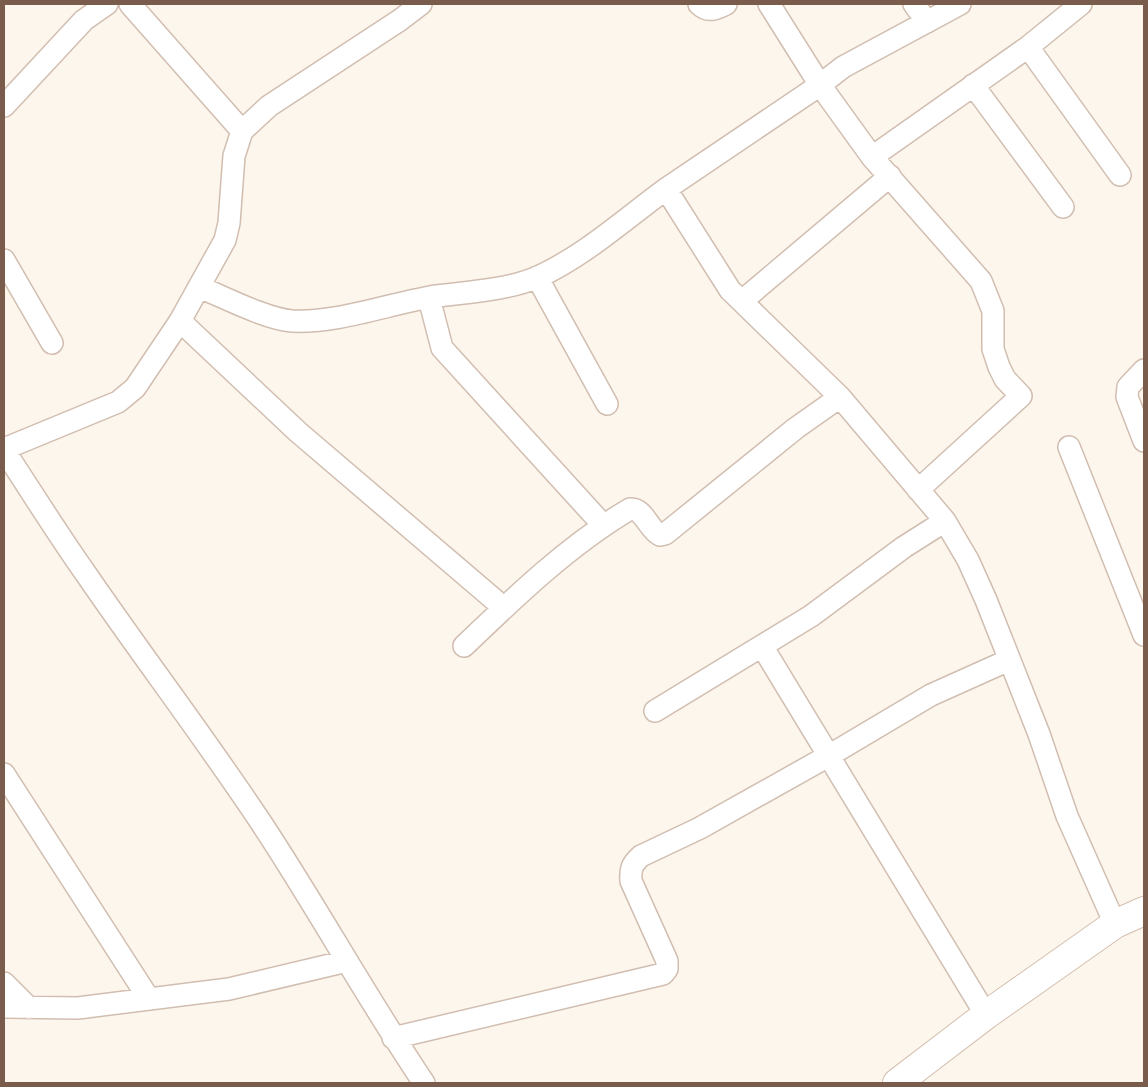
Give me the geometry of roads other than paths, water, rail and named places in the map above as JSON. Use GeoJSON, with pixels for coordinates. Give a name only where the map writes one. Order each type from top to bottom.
{"type":"FeatureCollection","features":[{"type":"Feature","properties":{"kind":"main road"},"geometry":{"type":"LineString","coordinates":[[897,1083],[986,1015],[1114,924],[1144,911]]}},
{"type":"Feature","properties":{"kind":"street"},"geometry":{"type":"LineString","coordinates":[[4,106],[84,20],[107,4]]}},
{"type":"Feature","properties":{"kind":"street"},"geometry":{"type":"LineString","coordinates":[[130,4],[242,131]]}},
{"type":"Feature","properties":{"kind":"street"},"geometry":{"type":"LineString","coordinates":[[699,4],[707,10],[715,10],[726,4]]}},
{"type":"Feature","properties":{"kind":"street"},"geometry":{"type":"LineString","coordinates":[[769,4],[820,85],[872,157],[982,281],[993,311],[993,349],[999,367],[1005,378],[1021,396],[918,490]]}},
{"type":"Feature","properties":{"kind":"street"},"geometry":{"type":"LineString","coordinates":[[914,4],[927,22]]}},
{"type":"Feature","properties":{"kind":"street"},"geometry":{"type":"LineString","coordinates":[[199,287],[275,318],[292,321],[328,318],[429,298],[511,285],[537,277],[566,262],[666,189],[820,85],[843,67],[960,4]]}},
{"type":"Feature","properties":{"kind":"street"},"geometry":{"type":"LineString","coordinates":[[872,157],[1028,47],[1081,4]]}},
{"type":"Feature","properties":{"kind":"street"},"geometry":{"type":"LineString","coordinates":[[408,8],[270,106],[242,131],[234,156],[229,223],[224,240],[180,321],[135,388],[118,402],[4,449],[85,573],[230,776],[306,890],[394,1038],[424,1083]]}},
{"type":"Feature","properties":{"kind":"street"},"geometry":{"type":"LineString","coordinates":[[1028,47],[1120,175]]}},
{"type":"Feature","properties":{"kind":"street"},"geometry":{"type":"LineString","coordinates":[[973,85],[1063,207]]}},
{"type":"Feature","properties":{"kind":"street"},"geometry":{"type":"LineString","coordinates":[[742,301],[890,176]]}},
{"type":"Feature","properties":{"kind":"street"},"geometry":{"type":"LineString","coordinates":[[666,189],[721,278],[840,397],[945,521],[968,560],[1039,734],[1067,816],[1114,924]]}},
{"type":"Feature","properties":{"kind":"street"},"geometry":{"type":"LineString","coordinates":[[4,260],[52,343]]}},
{"type":"Feature","properties":{"kind":"street"},"geometry":{"type":"LineString","coordinates":[[537,277],[607,404]]}},
{"type":"Feature","properties":{"kind":"street"},"geometry":{"type":"LineString","coordinates":[[429,298],[442,348],[603,525]]}},
{"type":"Feature","properties":{"kind":"street"},"geometry":{"type":"LineString","coordinates":[[180,321],[298,432],[504,608]]}},
{"type":"Feature","properties":{"kind":"street"},"geometry":{"type":"LineString","coordinates":[[1144,370],[1128,387],[1127,397],[1144,441]]}},
{"type":"Feature","properties":{"kind":"street"},"geometry":{"type":"LineString","coordinates":[[464,646],[504,608],[603,525],[634,509],[640,512],[656,534],[665,534],[796,428],[840,397]]}},
{"type":"Feature","properties":{"kind":"street"},"geometry":{"type":"LineString","coordinates":[[1069,447],[1144,635]]}},
{"type":"Feature","properties":{"kind":"street"},"geometry":{"type":"LineString","coordinates":[[655,711],[811,616],[904,547],[945,521]]}},
{"type":"Feature","properties":{"kind":"street"},"geometry":{"type":"LineString","coordinates":[[762,646],[830,755],[986,1015]]}},
{"type":"Feature","properties":{"kind":"street"},"geometry":{"type":"LineString","coordinates":[[394,1038],[663,974],[667,969],[667,961],[631,881],[630,871],[633,863],[640,856],[700,828],[830,755],[931,695],[1009,660]]}},
{"type":"Feature","properties":{"kind":"street"},"geometry":{"type":"LineString","coordinates":[[4,774],[149,999]]}},
{"type":"Feature","properties":{"kind":"street"},"geometry":{"type":"LineString","coordinates":[[4,1006],[78,1008],[229,989],[347,961]]}},
{"type":"Feature","properties":{"kind":"street"},"geometry":{"type":"LineString","coordinates":[[4,983],[29,1008]]}}]}
